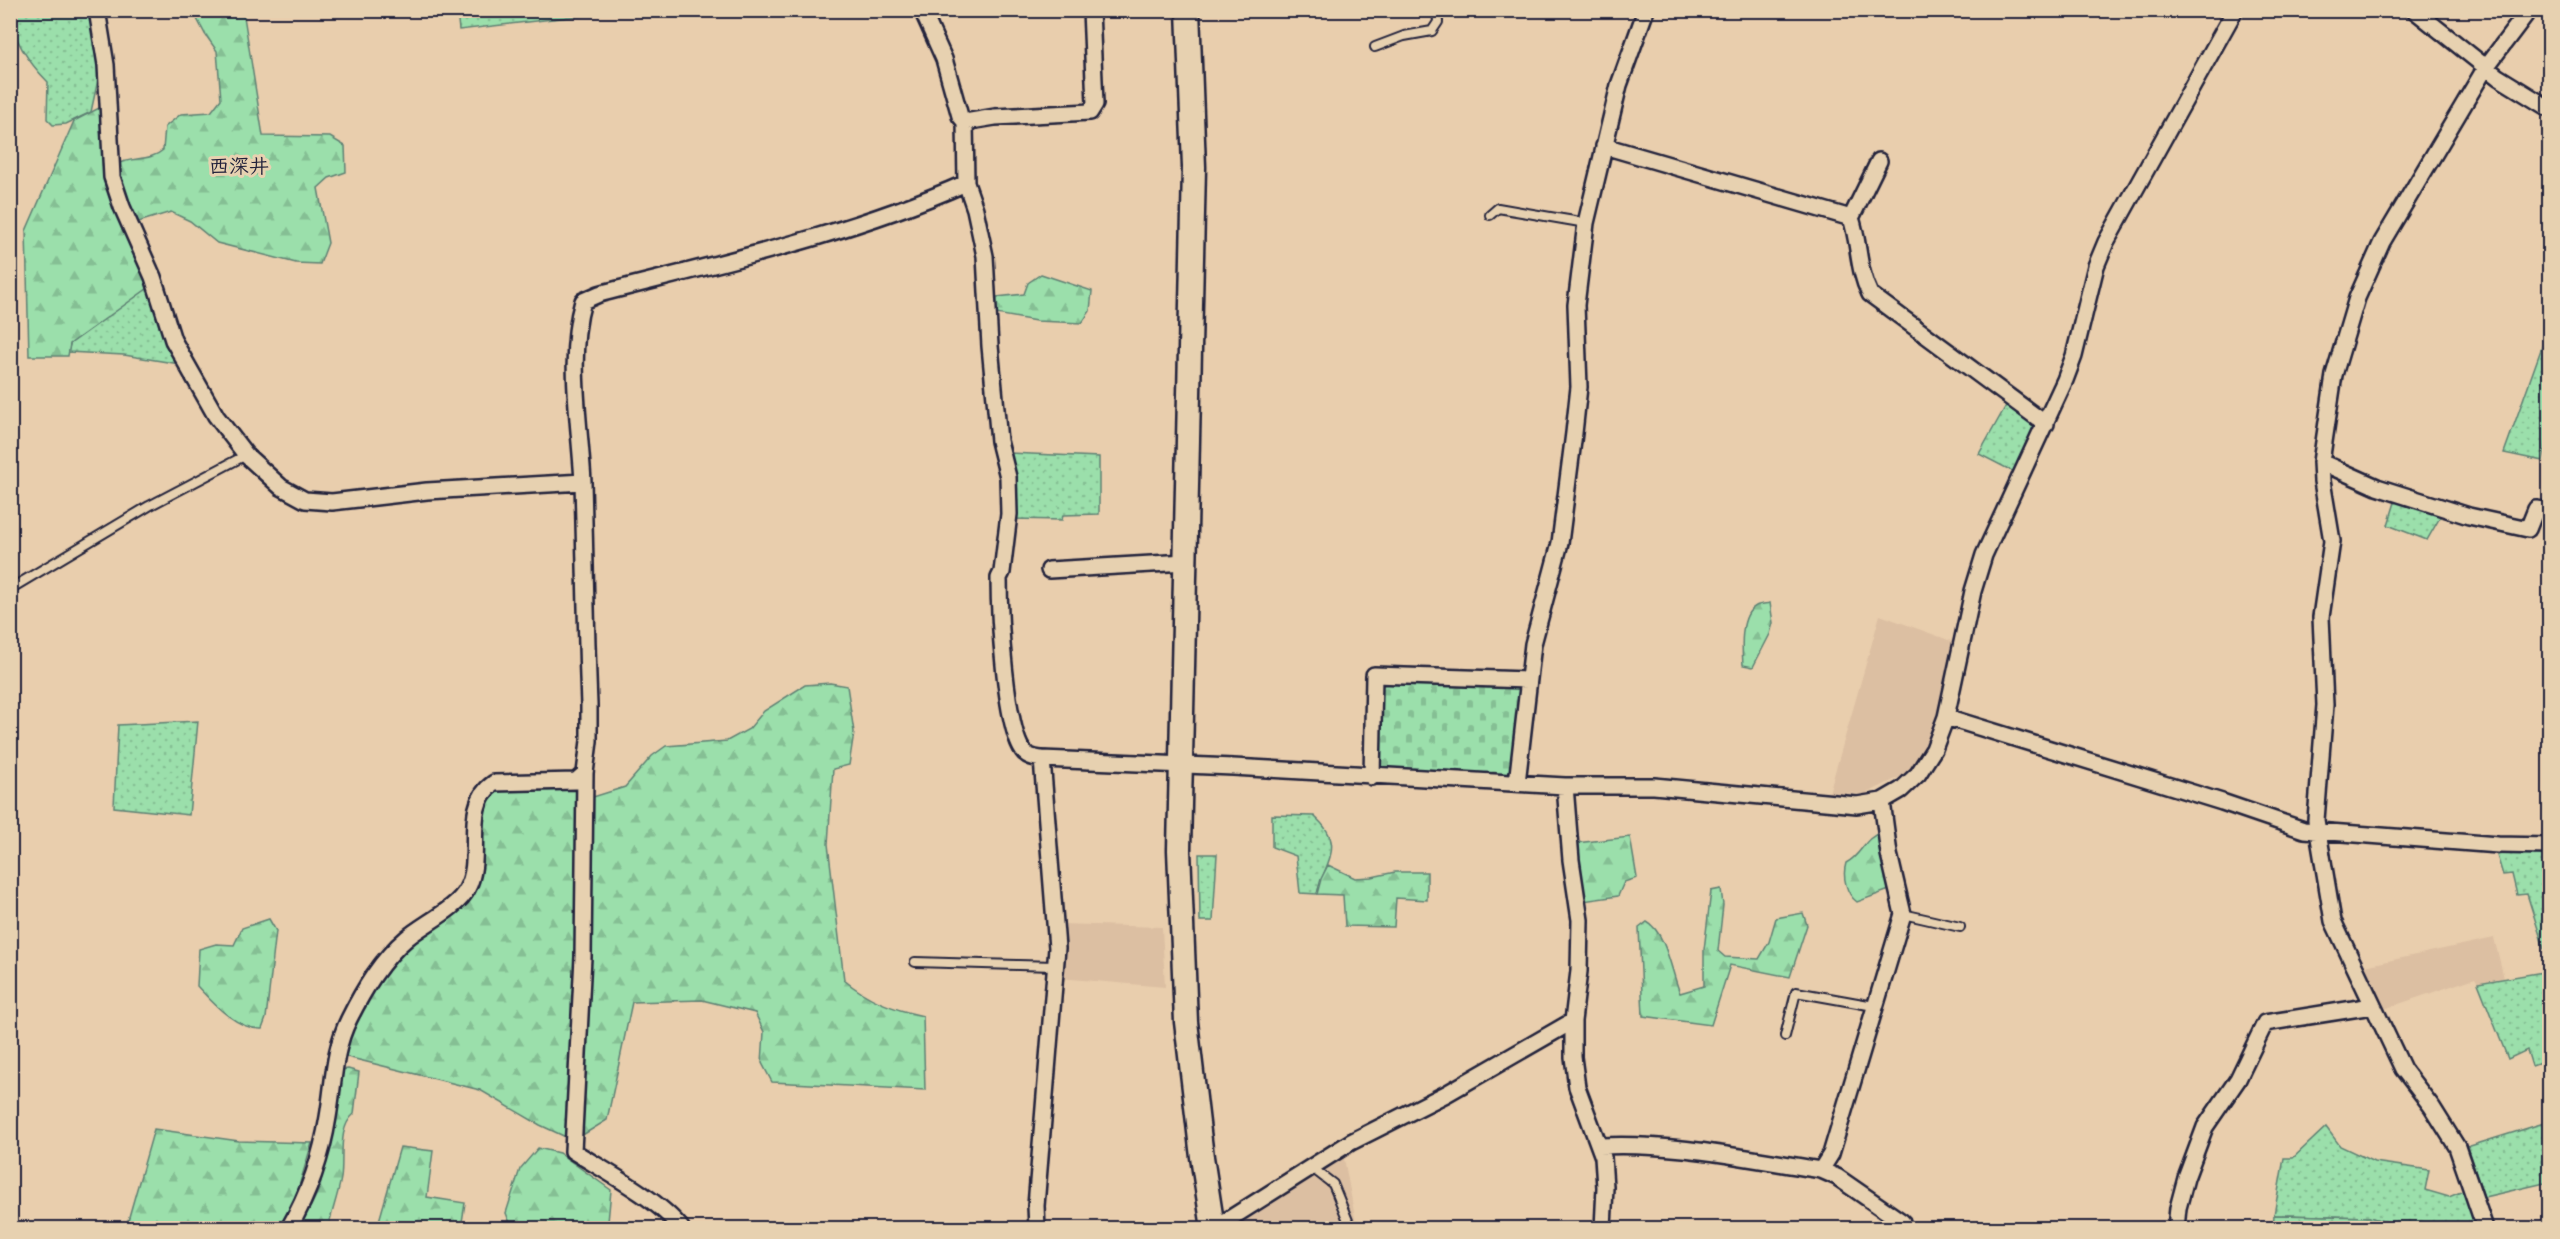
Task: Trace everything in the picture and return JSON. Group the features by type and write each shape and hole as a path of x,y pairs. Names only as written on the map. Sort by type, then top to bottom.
{"street":[{"path":"98,10 106,65 112,177 153,277 173,340 216,416 246,455 281,487 305,500 332,502 427,491 583,482"},
{"path":"922,10 944,59 960,116 965,122 966,183 975,209 985,256 990,346 999,441 1008,477 1009,514 1002,572 999,578 1004,667 1013,723 1021,748 1032,758 1565,786 1654,786 1857,806 1882,801 1901,790 1918,774 1934,749 1946,717 1973,591 1984,555 2046,424 2074,356 2096,266 2106,242 2235,10"},
{"path":"965,122 995,117 1090,112 1095,105 1091,10"},
{"path":"1188,10 1194,167 1180,861 1186,1022 1202,1157 1214,1228 1352,1142 1446,1094 1573,1021"},
{"path":"1517,783 1533,644 1560,543 1574,433 1579,387 1576,305 1586,223 1619,85 1646,10"},
{"path":"2414,10 2486,68 2550,109"},
{"path":"2486,1228 2457,1147 2433,1107 2403,1069 2333,921 2317,832 2325,705 2321,617 2332,541 2321,462 2334,375 2357,298 2382,242 2486,68 2529,10"},
{"path":"1604,146 1851,218"},
{"path":"1879,161 1851,218 1856,231 1860,268 1870,294 2046,424"},
{"path":"681,1228 675,1220 652,1203 573,1150 583,957 585,773 589,751 583,482 576,403 578,318 583,301 599,294 831,233 899,211 966,183"},
{"path":"2321,462 2377,487 2469,516 2528,529 2536,509 2550,511"},
{"path":"1049,570 1186,562"},
{"path":"1372,777 1374,675 1528,680"},
{"path":"1946,717 2317,832 2498,845 2550,846"},
{"path":"1037,1228 1036,1206 1057,948 1042,759"},
{"path":"289,1228 304,1202 324,1138 332,1074 347,1022 371,978 388,956 407,938 467,891 475,861 478,799 484,790 494,783 576,781 585,773"},
{"path":"1565,786 1571,860 1580,920 1579,970 1573,1021 1573,1058 1577,1087 1603,1157 1605,1187 1603,1228"},
{"path":"1821,1170 1831,1154 1903,914 1889,854 1882,801"},
{"path":"2176,1228 2178,1208 2186,1178 2205,1127 2238,1079 2265,1023 2372,1006"},
{"path":"1599,1146 1624,1145 1681,1149 1821,1170 1837,1177 1902,1222"}],"lane":[{"path":"1375,46 1404,36 1432,31 1438,22 1437,10"},
{"path":"1490,215 1498,208 1586,223"},
{"path":"10,590 149,506 246,455"},
{"path":"1903,914 1960,927"},
{"path":"915,962 1055,966"},
{"path":"1785,1036 1796,992 1874,1006"},
{"path":"1311,1167 1333,1184 1351,1228"}],"shaded area":[{"path":"1880,615 1954,642 1938,720 1912,771 1865,794 1829,793"},
{"path":"1060,924 1162,927 1165,987 1059,978"},
{"path":"2494,938 2504,978 2478,983 2475,978 2384,1009 2365,966"},
{"path":"1343,1153 1357,1228 1236,1228 1235,1223"}],"green space":[{"path":"243,10 263,136 330,137 345,146 346,172 329,178 318,188 328,243 320,264 296,263 217,243 190,221 171,212 135,223 115,165 158,154 163,150 165,127 181,114 211,112 221,99 217,51 193,11"},
{"path":"457,10 622,11 459,30"},
{"path":"10,11 90,11 100,70 91,112 66,124 53,125 47,119 48,82 34,67 17,40"},
{"path":"103,106 104,158 151,286 70,344 68,356 29,356 26,231 74,121"},
{"path":"1041,274 1092,291 1090,311 1082,323 1036,321 996,314 997,297 1024,294 1028,283"},
{"path":"151,286 180,364 124,355 68,352 70,344 89,328"},
{"path":"2549,327 2549,417 2543,461 2504,453"},
{"path":"2008,402 2030,417 2035,427 2014,472 1979,454"},
{"path":"1009,453 1099,457 1099,514 1063,515 1062,520 1013,519"},
{"path":"2396,499 2443,512 2427,540 2388,525"},
{"path":"1770,603 1773,623 1770,634 1753,667 1743,665 1743,633 1747,617 1756,606"},
{"path":"1383,679 1522,685 1513,772 1510,776 1377,769 1379,683"},
{"path":"830,683 847,686 854,732 849,765 833,769 828,844 844,980 881,1003 923,1016 925,1090 772,1082 762,1063 764,1032 755,1013 702,1000 632,1002 607,1120 581,1136 588,1002 593,797 625,787 652,756 666,746 727,741 749,729 764,711 805,685"},
{"path":"198,721 189,815 114,807 118,725"},
{"path":"575,787 580,789 576,981 568,1138 540,1125 480,1090 347,1057 344,1053 352,1028 361,1006 373,987 400,954 457,910 482,809 492,790"},
{"path":"1272,815 1314,816 1330,836 1331,854 1317,894 1300,893 1296,856 1272,847"},
{"path":"1882,832 1892,889 1857,902 1853,899 1846,884 1844,873 1846,863 1871,838"},
{"path":"1630,837 1637,878 1624,882 1618,896 1583,901 1576,843"},
{"path":"2495,849 2549,849 2549,964 2527,894 2517,895 2512,874 2503,875"},
{"path":"1199,854 1217,854 1213,921 1200,921"},
{"path":"1328,865 1355,878 1395,872 1427,872 1427,900 1396,898 1394,927 1345,926 1343,895 1317,894"},
{"path":"1721,889 1723,905 1718,951 1725,957 1759,959 1769,942 1776,918 1803,913 1807,925 1790,977 1730,965 1711,1025 1643,1016 1639,928 1647,922 1654,927 1668,954 1680,993 1704,986 1704,950 1711,891"},
{"path":"269,919 276,931 266,1018 262,1029 235,1021 197,986 199,949 216,944 234,945 242,928"},
{"path":"2549,971 2549,1060 2532,1066 2527,1050 2508,1059 2478,983"},
{"path":"348,1069 359,1072 354,1114 345,1127 343,1135 341,1178 328,1228 296,1228 311,1206 320,1187 340,1070"},
{"path":"2544,1123 2549,1140 2549,1182 2484,1197 2467,1147"},
{"path":"2326,1127 2340,1146 2374,1162 2429,1170 2425,1190 2449,1197 2463,1191 2476,1228 2406,1228 2369,1217 2274,1215 2284,1158 2293,1158"},
{"path":"154,1129 239,1141 312,1143 291,1213 282,1228 153,1228 127,1224"},
{"path":"400,1147 433,1151 427,1197 465,1203 461,1228 377,1228"},
{"path":"538,1148 559,1153 611,1190 608,1222 604,1228 512,1228 506,1213 520,1169"},
{"path":"2274,1215 2369,1217 2406,1228 2273,1228"}],"district":[{"name":"西深井","path":"239,166"}]}
